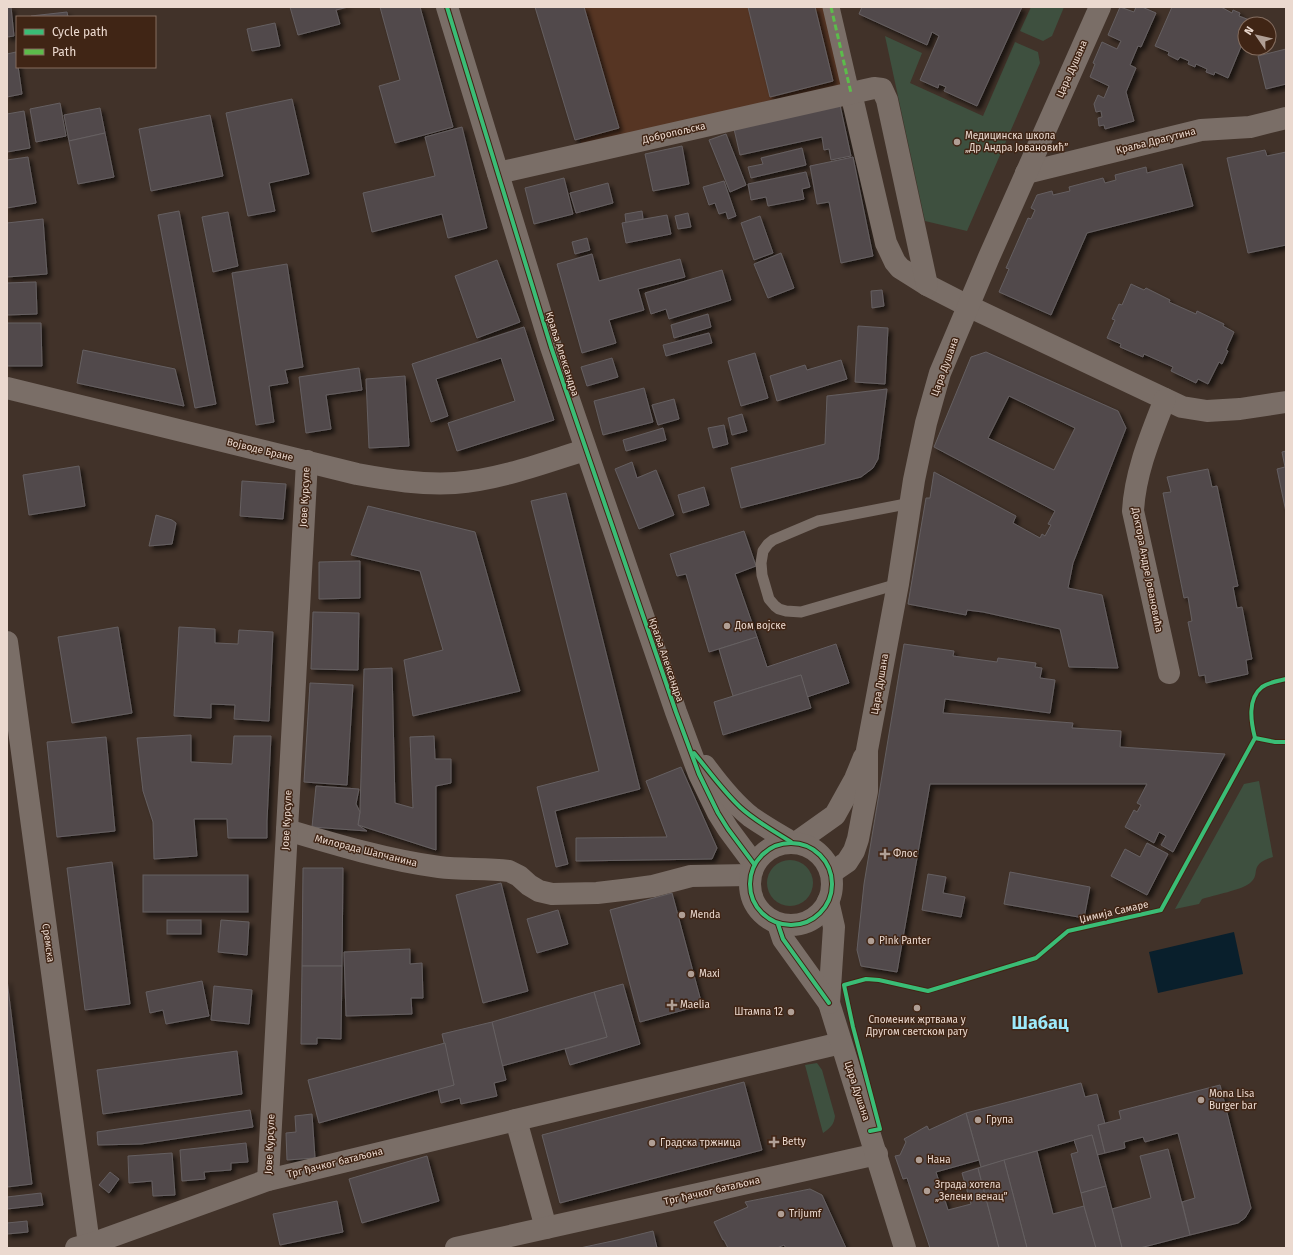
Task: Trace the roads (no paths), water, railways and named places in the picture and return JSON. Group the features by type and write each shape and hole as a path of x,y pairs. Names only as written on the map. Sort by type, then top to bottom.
{"street":[{"name":"Краља Александра","path":"447,7 551,347 585,450 676,712 699,774 718,813 752,870"},
{"path":"831,7 886,243 895,262 900,268 927,285 968,306 1182,407 1207,411 1240,409 1286,402"},
{"name":"Цара Душана","path":"831,873 847,862 854,852 858,839 867,791 867,750 898,584 914,480 926,423 940,373 1026,172 1100,7"},
{"name":"Добропољска","path":"498,173 851,93 874,88 882,89 886,94 927,285"},
{"name":"Краља Драгутина","path":"1026,172 1201,130 1250,127 1286,118"},
{"name":"Војводе Бране","path":"7,388 358,474 405,482 455,483 504,474 585,450"},
{"name":"Доктора Андре Јовановића","path":"1165,399 1139,473 1133,511 1169,673"},
{"name":"Јове Курсуле","path":"268,1180 307,461"},
{"name":"Сремска","path":"7,642 11,704 87,1246"},
{"name":"Краља Александра","path":"689,747 728,796 741,808 754,818 794,842"},
{"name":"Цара Душана","path":"794,842 835,814 855,779 867,750"},
{"name":"Милорада Шапчанина","path":"287,830 353,849 416,863 441,867 509,871 519,876 539,891 552,894 597,893 632,889 653,886 692,876 752,870"},
{"path":"794,842 808,846 819,853 826,862 831,873 832,887 828,901 822,911 813,919 802,924 790,926 778,924 765,917 756,906 750,893 752,870 757,858 767,850 779,844 794,842"},
{"name":"Цара Душана","path":"828,901 834,927 829,1003"},
{"name":"Цара Душана","path":"778,924 783,939 829,1003 905,1248"},
{"name":"Трг ђачког батаљона","path":"87,1246 268,1180 841,1043"},
{"path":"516,1120 546,1228"},
{"name":"Трг ђачког батаљона","path":"456,1248 496,1244 546,1228 877,1154"}],"lane":[{"path":"898,584 801,612 786,611 775,606 769,599 762,576 761,556 765,548 773,540 818,521 911,503"}],"water":[{"path":"1234,932 1243,974 1158,993 1149,952"}],"place":[{"name":"Медицинска школа „Др Андра Јовановић”","path":"957,142"},
{"name":"Дом војске","path":"727,626"},
{"name":"Флос","path":"885,854"},
{"name":"Menda","path":"682,915"},
{"name":"Pink Panter","path":"871,941"},
{"name":"Maxi","path":"691,974"},
{"name":"Maelia","path":"672,1005"},
{"name":"Споменик жртвама у Другом светском рату","path":"917,1008"},
{"name":"Штампа 12","path":"791,1012"},
{"name":"Mona Lisa Burger bar","path":"1201,1100"},
{"name":"Група","path":"978,1120"},
{"name":"Betty","path":"774,1142"},
{"name":"Градска тржница","path":"652,1143"},
{"name":"Нана","path":"919,1160"},
{"name":"Зграда хотела „Зелени венац”","path":"927,1191"},
{"name":"Trijumf","path":"781,1214"}],"district":[{"name":"Шабац","path":"1040,1023"}]}
